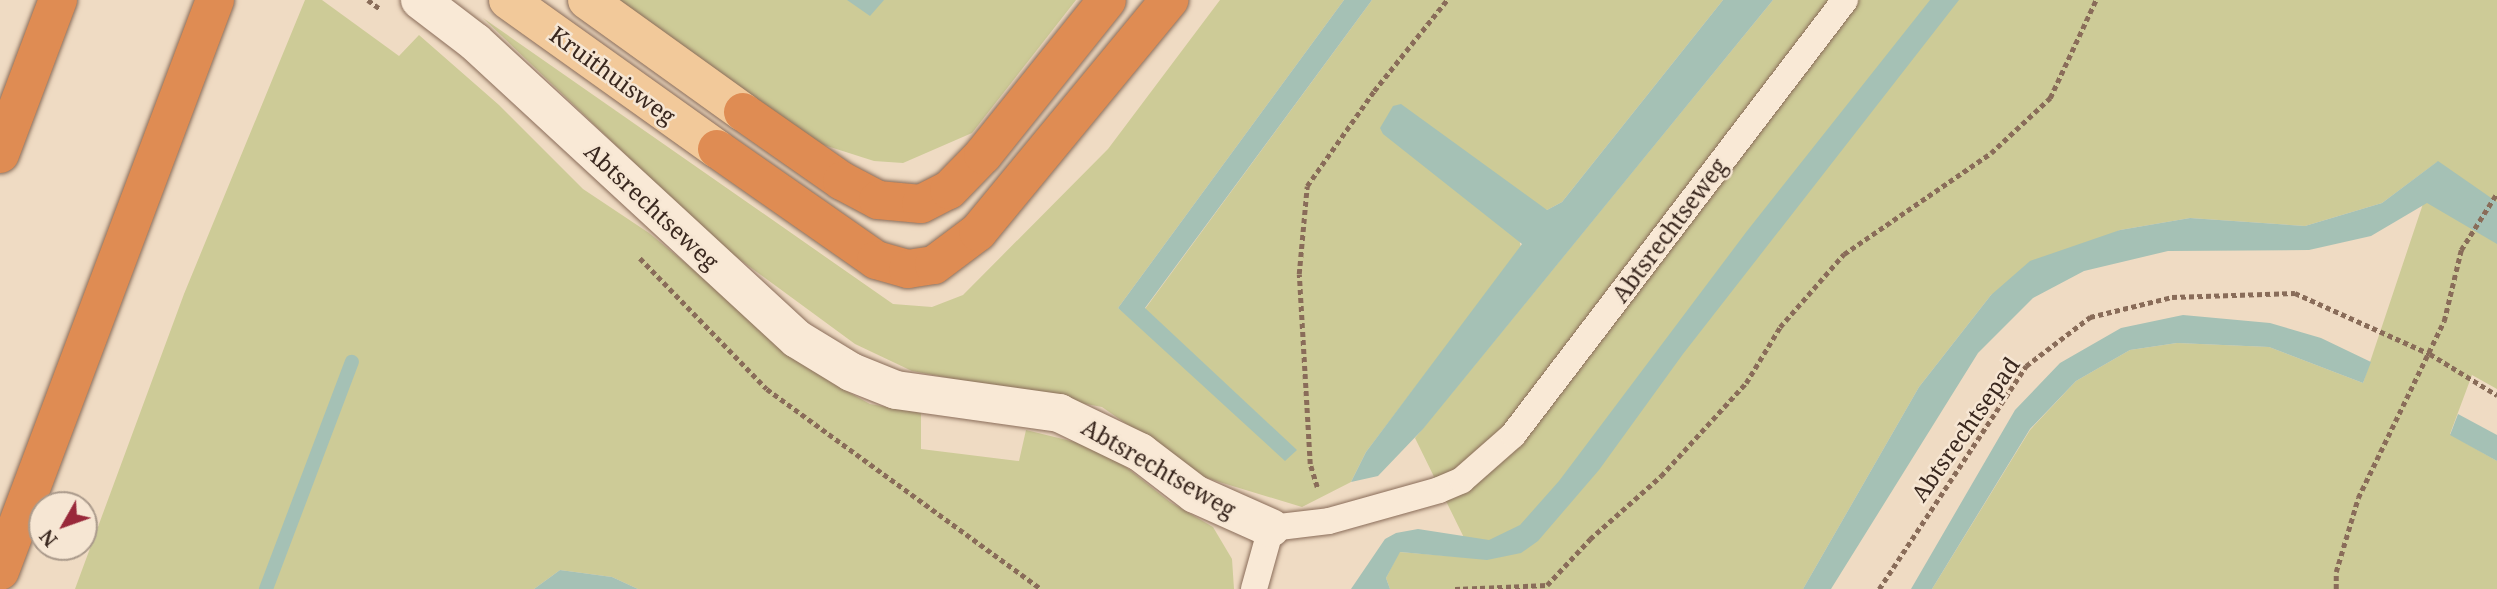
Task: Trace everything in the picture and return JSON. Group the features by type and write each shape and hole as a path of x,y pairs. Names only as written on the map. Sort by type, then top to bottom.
{"highway":[{"path":"0,154 58,0"},
{"path":"0,571 215,0"},
{"path":"743,111 842,181 878,200 921,204 949,190 983,155 1107,0"},
{"path":"717,149 876,260 908,270 934,265 978,232 1168,0"}],"main road":[{"name":"Kruithuisweg","path":"508,0 717,149"},
{"name":"Kruithuisweg","path":"587,0 743,111"}],"street":[{"name":"Abtsrechtseweg","path":"420,0 475,42 807,346 850,372 895,390 1059,413 1140,452 1195,494 1271,528"}],"lane":[{"name":"Abtsrechtseweg","path":"1271,528 1329,521 1462,480 1513,435 1845,0"},
{"path":"1254,589 1271,528"}],"path":[{"path":"1329,521 1310,464 1299,274 1307,186 1374,91 1447,0"},
{"path":"1455,589 1547,585 1590,539 1661,476 1746,383 1780,327 1844,254 1991,153 2050,98 2096,0"},
{"path":"2336,589 2336,572 2358,498 2444,321 2462,250 2497,192"},
{"name":"Abtsrechtsepad","path":"1880,589 2026,366 2090,317 2172,297 2295,293 2430,354 2497,395"}],"shaded area":[{"path":"305,0 322,0 399,56 419,35 499,105 583,189 649,233 832,383 870,404 921,413 921,449 1019,461 1026,430 1075,442 1116,459 1170,502 1213,527 1232,559 1234,589 638,589 612,577 560,570 534,589 75,589 85,561 98,561 98,527 184,294"},
{"path":"615,0 1076,0 972,133 903,163 874,161 805,139"},
{"path":"847,0 884,0 870,16"},
{"path":"1220,0 1344,0 1118,308 1296,450 1145,309 1372,0 1723,0 1562,202 1547,210 1539,208 1519,238 1521,248 1366,452 1351,482 1302,507 1203,477 1102,407 912,371 855,344 720,245 483,18 893,304 932,307 963,295 1108,149"},
{"path":"1344,0 1372,0 1145,308 1297,450 1285,461 1118,308"},
{"path":"1723,0 1773,0 1423,429 1378,476 1351,482 1366,452 1522,244 1383,134 1380,128 1393,106 1401,104 1547,210 1562,202"},
{"path":"1773,0 2497,0 2497,389 2472,375 2450,434 2497,461 2497,589 1932,589 2030,430 2076,381 2130,350 2177,343 2269,347 2363,383 2437,162 2382,203 2305,226 2190,218 2120,230 1991,295 1919,387 1803,589 1390,589 1386,578 1399,552 1474,558 1415,438"},
{"path":"1930,0 1959,0 1683,354 1599,470 1538,541 1521,553 1487,560 1400,552 1386,578 1390,589 1351,589 1385,539 1396,533 1418,529 1489,540 1520,525 1559,481 1747,231"},
{"path":"2438,161 2497,202 2497,244 2427,203 2371,236 2309,250 2168,251 2084,271 2033,298 1978,353 1831,589 1803,589 1919,387 1991,295 2030,261 2120,230 2190,218 2305,226 2382,203"},
{"path":"2183,315 2270,323 2321,338 2371,362 2363,383 2269,347 2177,343 2130,350 2076,381 2030,429 1932,589 1911,589 2015,410 2060,363 2121,328"},
{"path":"2458,414 2497,435 2497,461 2450,435"},
{"path":"560,570 612,577 638,589 534,589"}],"waterway":[{"path":"266,589 352,362"}]}
